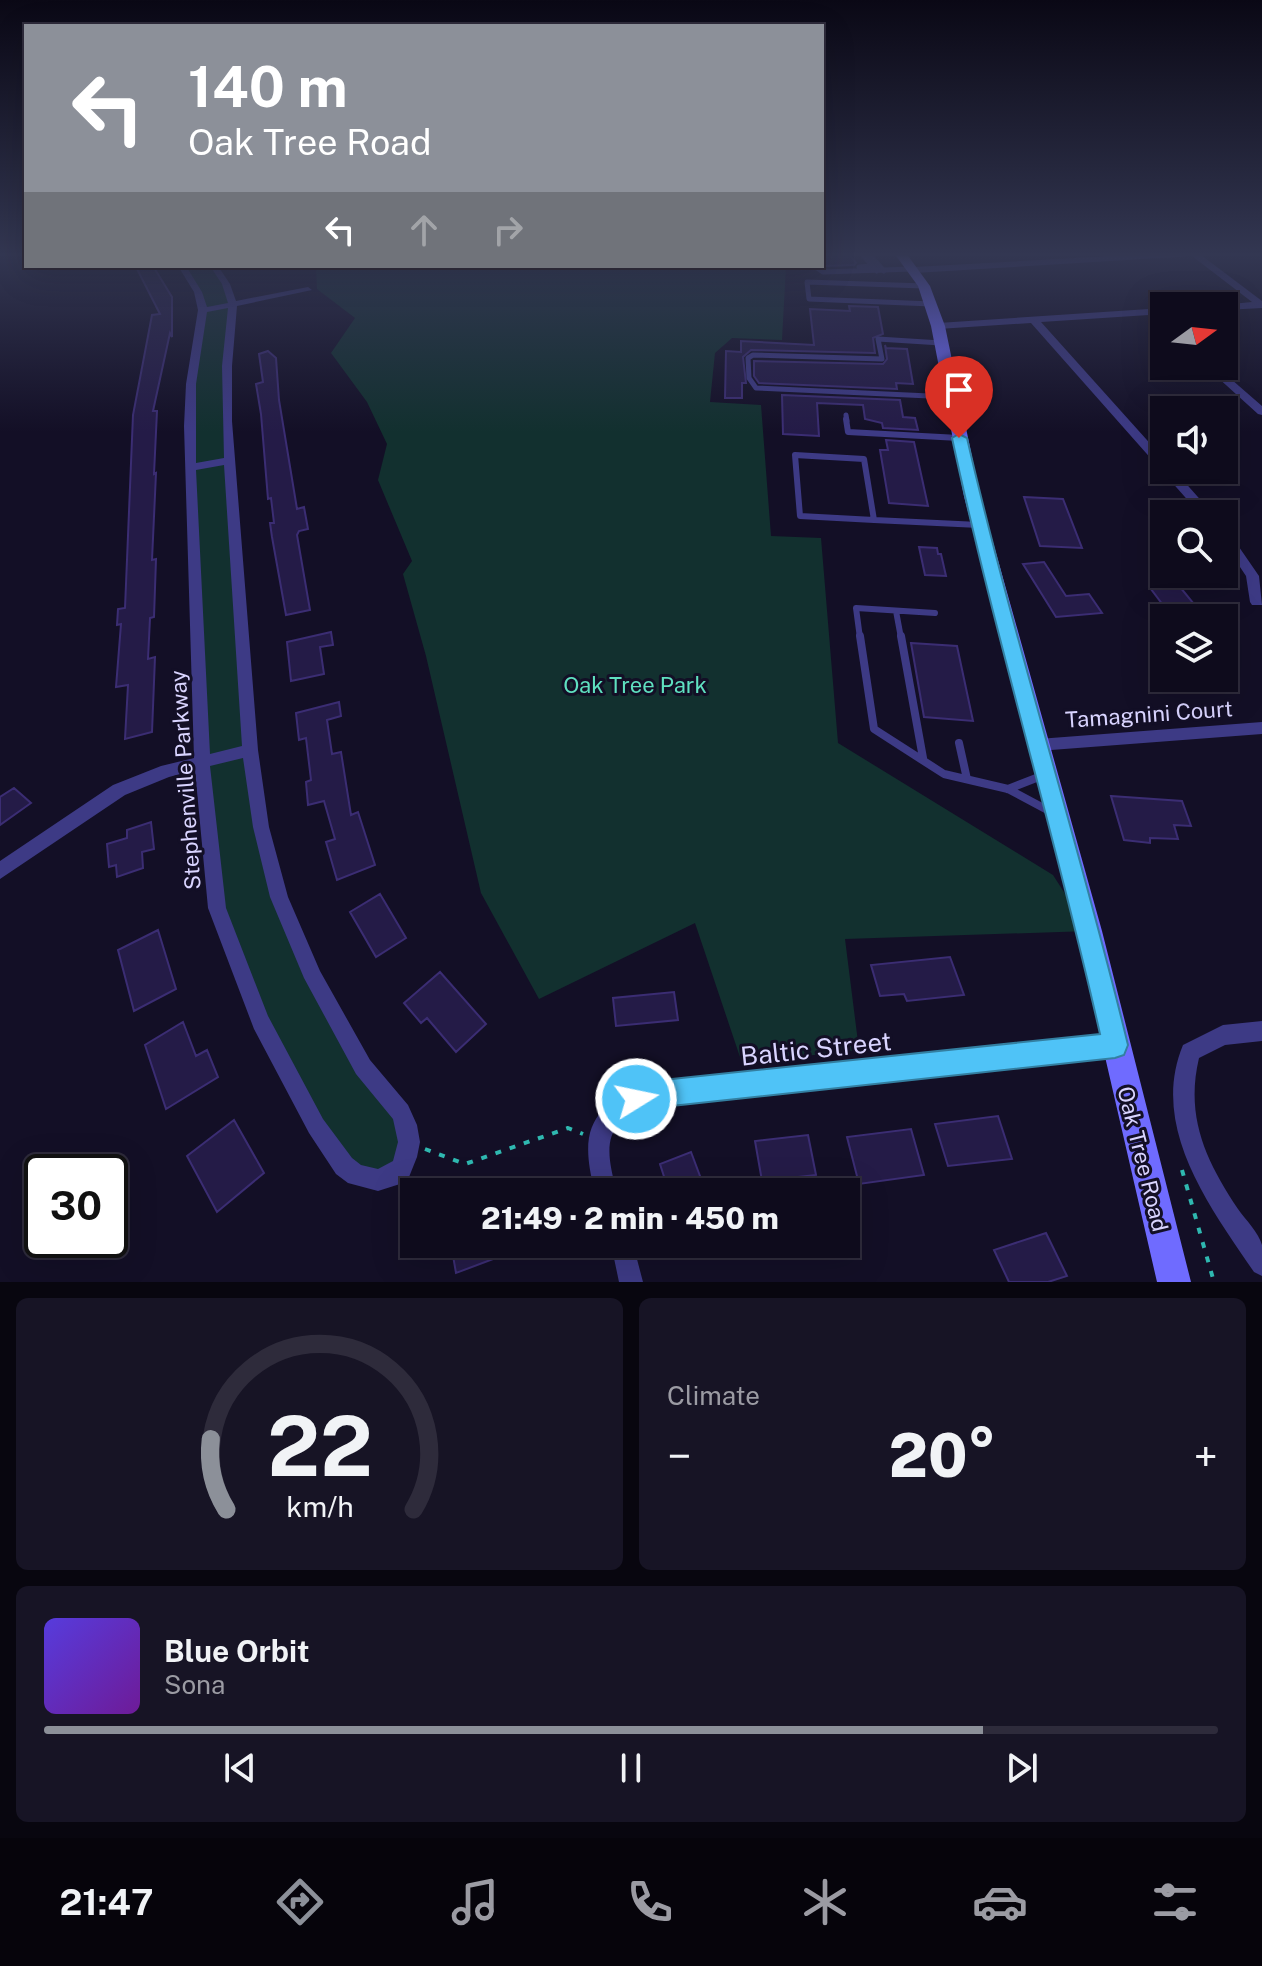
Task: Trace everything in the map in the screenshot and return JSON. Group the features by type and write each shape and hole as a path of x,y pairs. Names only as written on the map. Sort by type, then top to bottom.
{"main road":[{"name":"Oak Tree Road","path":"934,313 979,525 1057,814 1174,1282"}],"street":[{"name":"Stephenville Parkway","path":"203,313 191,384 191,467 202,762 217,908 261,1022 316,1126 344,1166 366,1179 392,1176 401,1169 409,1142"},
{"path":"232,313 225,390 250,750 261,827 279,897 313,978 363,1067 401,1112 409,1142"},
{"path":"938,326 1137,313"},
{"path":"1034,320 1150,450"},
{"path":"1226,380 1262,412"},
{"path":"191,467 229,461"},
{"path":"1180,484 1195,500"},
{"path":"1238,555 1252,576 1257,602"},
{"name":"Tamagnini Court","path":"1038,745 1262,728"},
{"path":"0,871 135,782 250,750"},
{"path":"1262,1031 1223,1035 1190,1052 1181,1083 1185,1119 1197,1161 1262,1264"},
{"name":"Baltic Street","path":"603,1178 597,1155 601,1127 610,1115 636,1099 653,1094 1115,1045"},
{"path":"625,1258 631,1282"}],"lane":[{"path":"941,343 878,339 882,359 753,355 748,358 749,378 756,388 951,397"},
{"path":"846,415 848,432 959,438"},
{"path":"874,520 864,459 795,455 800,516 874,520 979,525"},
{"path":"935,613 856,608 874,729 944,774 1008,789 1039,808 1057,814"},
{"path":"896,611 923,759"},
{"path":"959,743 967,779"},
{"path":"1008,789 1046,774"}],"path":[{"path":"409,1142 465,1164 568,1128"},
{"path":"1181,1166 1214,1282"}],"green space":[{"path":"203,313 230,313 227,366 261,827 313,978 401,1112 406,1157 366,1179 316,1126 217,908 189,426"},
{"name":"Oak Tree Park","path":"348,313 783,313 782,340 732,338 715,353 710,402 761,405 771,536 821,538 838,743 1053,875 1089,931 845,939 859,1050 742,1063 695,923 539,999 481,893 426,656 403,574 412,561 378,480 387,444 367,402 331,353 355,318"}],"building":[{"path":"172,313 172,337 170,333 153,411 157,411 152,560 156,559 154,617 150,618 148,659 155,657 152,732 125,739 128,685 116,687 121,624 117,625 118,609 125,608 133,415 152,315"},
{"path":"810,313 879,313 883,334 873,338 875,353 751,350 743,357 746,383 742,383 742,398 725,398 726,351 741,352 741,341 814,345"},
{"path":"885,345 886,348 907,349 913,384 896,383 897,389 759,383 754,376 754,361 883,364 887,359"},
{"path":"268,351 276,358 279,400 297,509 304,507 308,529 299,531 297,535 310,610 286,615 270,523 274,523 271,498 268,499 256,384 263,382 259,354"},
{"path":"782,395 900,400 903,417 915,418 918,430 883,428 882,423 865,419 863,405 817,403 819,436 783,434"},
{"path":"886,440 914,442 928,506 889,503 880,450 888,450"},
{"path":"1024,497 1063,499 1082,548 1040,546"},
{"path":"919,547 937,548 946,576 925,575"},
{"path":"1044,562 1066,596 1089,594 1102,613 1056,617 1023,564"},
{"path":"1181,588 1194,604 1162,604 1151,589"},
{"path":"331,632 333,645 320,647 324,674 291,681 287,642"},
{"path":"911,643 957,646 973,721 924,717"},
{"path":"339,702 341,716 327,720 332,754 341,752 351,815 358,812 375,865 337,880 326,842 335,839 324,801 308,805 306,782 311,780 306,738 299,740 296,713"},
{"path":"14,788 31,803 0,825 0,797"},
{"path":"1111,796 1182,801 1191,826 1174,825 1178,839 1150,838 1150,843 1124,840"},
{"path":"151,822 154,849 142,852 143,868 117,877 116,865 109,867 107,844 127,838 127,830"},
{"path":"380,894 406,938 376,957 350,912"},
{"path":"158,930 176,989 134,1011 118,950"},
{"path":"950,957 964,995 907,1001 904,994 880,996 871,965"},
{"path":"440,972 486,1024 456,1052 427,1018 421,1023 404,1003"},
{"path":"674,992 678,1020 616,1026 613,998"},
{"path":"183,1022 196,1056 207,1050 218,1077 166,1109 145,1045"},
{"path":"998,1116 1012,1159 948,1166 935,1124"},
{"path":"234,1120 264,1173 217,1212 187,1156"},
{"path":"911,1129 924,1175 860,1184 847,1137"},
{"path":"808,1135 816,1175 761,1178 755,1141"},
{"path":"691,1152 701,1178 664,1178 660,1164"},
{"path":"1046,1233 1067,1276 1048,1282 1009,1282 994,1250"},
{"path":"453,1258 496,1258 456,1273"}],"route":[{"path":"636,1099 653,1094 1115,1045 1089,931 979,525 959,438"}]}
